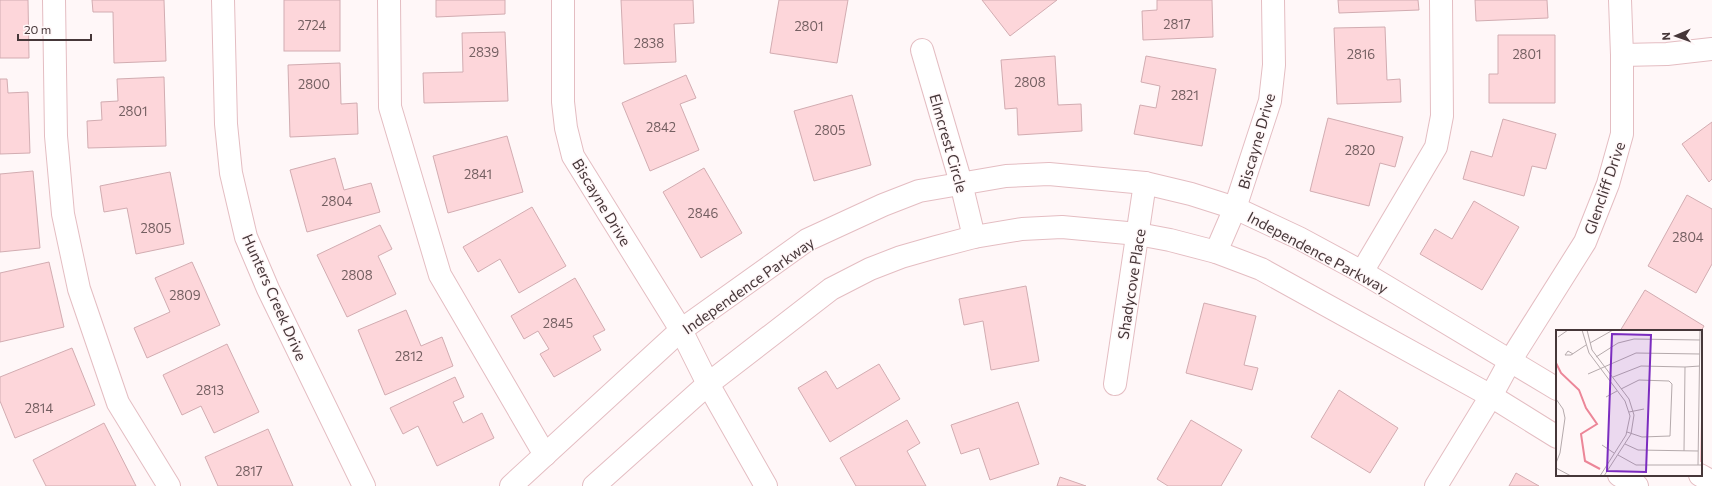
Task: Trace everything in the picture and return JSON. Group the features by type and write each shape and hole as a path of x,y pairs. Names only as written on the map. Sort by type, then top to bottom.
{"main road":[{"path":"54,0 56,136 63,214 80,288 118,403 169,486"},
{"name":"Hunters Creek Drive","path":"223,0 226,124 231,173 246,236 268,289 364,486"},
{"path":"389,0 390,107 440,275 545,455"},
{"name":"Biscayne Drive","path":"563,0 564,102 566,128 573,156 682,330 708,384 766,486"},
{"name":"Biscayne Drive","path":"1216,252 1235,208 1270,101 1274,65 1273,0"},
{"path":"1362,272 1436,147 1442,116 1441,0"},
{"name":"Glencliff Drive","path":"1436,486 1491,396 1510,361 1585,242 1608,184 1622,134 1620,0"},
{"path":"1622,55 1666,54 1712,49"},
{"name":"Elmcrest Circle","path":"922,50 961,183 974,237"},
{"name":"Independence Parkway","path":"511,486 682,330 807,240 883,205 919,191 1006,176 1049,174 1145,183 1191,194 1235,208 1299,238 1362,272 1556,387"},
{"name":"Shadycove Place","path":"1115,384 1145,183"},
{"path":"594,486 708,384 831,289 870,269 901,258 974,237 1022,229 1062,227 1094,228 1138,234 1170,240 1216,252 1261,269 1491,396 1556,436"},
{"path":"1621,476 1637,486"},
{"path":"1702,476 1712,482"}],"building":[{"path":"0,0 28,0 29,58 0,58"},
{"path":"92,0 164,0 166,61 114,63 113,12 93,12"},
{"path":"284,0 340,0 340,51 284,51"},
{"path":"436,0 505,0 505,14 436,17"},
{"path":"621,0 693,0 694,23 674,24 676,62 624,64"},
{"path":"779,0 848,0 837,63 770,53"},
{"path":"982,0 1057,0 1010,36"},
{"path":"1157,0 1212,0 1213,37 1143,40 1142,11 1157,10"},
{"path":"1338,0 1418,0 1419,10 1339,13"},
{"path":"1475,0 1547,0 1548,18 1476,21"},
{"path":"1385,27 1387,80 1400,79 1401,102 1337,104 1334,28"},
{"path":"505,32 508,101 424,103 423,73 463,72 462,33"},
{"path":"1498,35 1555,35 1555,103 1489,103 1489,74 1498,74"},
{"path":"1055,56 1058,105 1081,104 1082,131 1018,135 1017,108 1005,109 1001,60"},
{"path":"1146,56 1216,69 1202,146 1134,134 1140,105 1156,108 1160,86 1141,82"},
{"path":"340,63 341,104 357,103 358,134 290,137 288,65"},
{"path":"686,75 696,98 680,104 699,150 650,171 622,103"},
{"path":"164,77 166,146 88,148 87,121 102,120 101,102 118,101 117,79"},
{"path":"0,79 7,79 8,93 28,92 30,153 0,154"},
{"path":"852,95 871,165 814,181 794,111"},
{"path":"1328,118 1403,137 1395,167 1380,163 1369,206 1310,191"},
{"path":"1503,119 1556,134 1546,169 1532,166 1524,196 1463,179 1471,151 1492,157"},
{"path":"1712,122 1712,179 1709,182 1682,144"},
{"path":"507,136 523,192 448,213 433,156"},
{"path":"335,158 344,190 371,183 380,212 307,232 290,170"},
{"path":"704,168 742,233 701,258 663,192"},
{"path":"33,171 40,248 0,252 0,174"},
{"path":"170,172 184,244 136,254 127,208 104,212 100,186"},
{"path":"1687,195 1712,209 1712,264 1696,293 1648,266"},
{"path":"1474,201 1519,227 1482,290 1420,254 1435,229 1452,239"},
{"path":"532,207 566,266 519,293 500,259 478,272 463,247"},
{"path":"380,225 392,249 378,256 396,294 347,317 317,255"},
{"path":"49,262 64,327 0,342 0,273"},
{"path":"192,262 220,325 147,358 134,328 170,312 155,278"},
{"path":"575,278 605,330 593,336 601,350 554,377 540,354 549,349 538,331 524,339 511,316"},
{"path":"1026,286 1039,361 991,370 983,321 964,325 959,299"},
{"path":"1645,290 1704,326 1702,330 1621,330"},
{"path":"1204,303 1256,316 1244,365 1258,368 1252,390 1186,373"},
{"path":"406,310 421,346 442,337 453,366 385,395 358,330"},
{"path":"227,344 259,412 214,433 201,406 182,415 163,375"},
{"path":"72,348 95,405 15,438 0,401 0,377"},
{"path":"879,364 900,399 830,442 798,388 826,371 837,389"},
{"path":"455,377 464,397 453,402 463,423 482,413 494,438 437,466 418,426 403,434 390,408"},
{"path":"1339,390 1398,428 1370,473 1311,437"},
{"path":"1018,402 1039,464 990,480 979,448 961,454 951,425"},
{"path":"907,420 920,443 907,451 926,486 856,486 840,458"},
{"path":"1191,420 1242,450 1221,486 1168,486 1157,479"},
{"path":"104,423 136,486 46,486 33,460"},
{"path":"268,429 293,486 218,486 205,457"},
{"path":"1516,473 1539,486 1509,486"},
{"path":"1060,477 1086,486 1057,486"}]}
